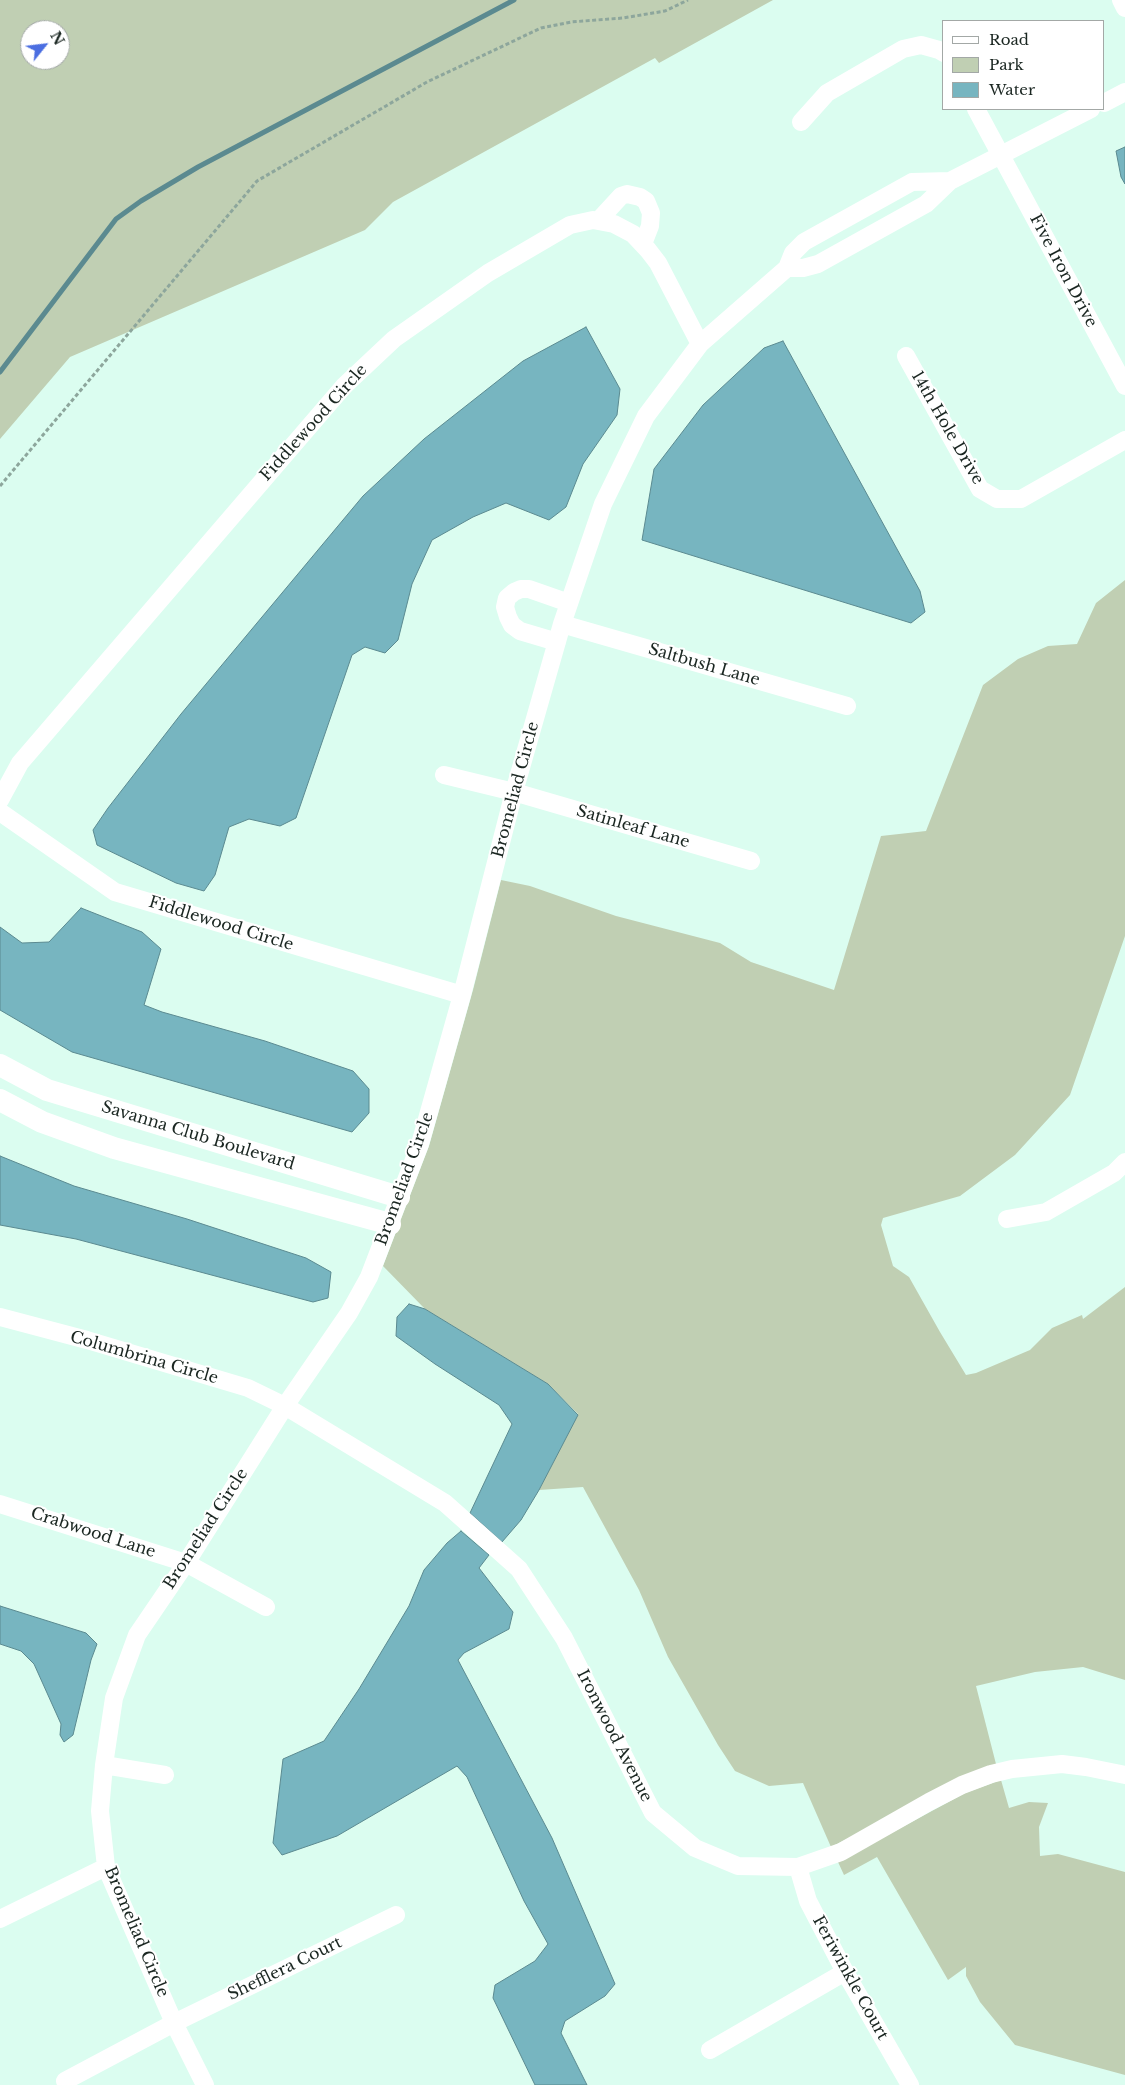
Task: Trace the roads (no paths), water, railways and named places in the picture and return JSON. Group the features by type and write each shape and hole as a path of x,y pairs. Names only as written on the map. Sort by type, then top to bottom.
{"street":[{"path":"1121,0 1125,8"},
{"path":"801,122 827,93 903,49 921,45 942,52"},
{"path":"1105,102 1125,92"},
{"name":"Five Iron Drive","path":"977,110 1125,386"},
{"name":"Bromeliad Circle","path":"787,268 803,268 818,264 926,204 950,181 1089,110"},
{"name":"Bromeliad Circle","path":"205,2085 174,2023 106,1866 100,1811 104,1765 114,1698 137,1635 186,1563 285,1406 349,1313 369,1277 420,1144 462,995 514,792 562,624 603,504 646,416 700,344 787,268 793,253 804,242 912,182 950,181"},
{"path":"598,221 620,196 627,194 640,197 646,201 651,213 650,226 644,244"},
{"name":"Fiddlewood Circle","path":"0,800 20,763 344,386 394,339 488,272 559,230 582,222 598,221 625,229 644,244 658,263 700,344"},
{"name":"14th Hole Drive","path":"906,356 980,489 997,499 1022,499 1125,440"},
{"path":"557,642 520,631 512,625 505,607 507,598 521,589 529,589 569,603"},
{"name":"Saltbush Lane","path":"562,624 847,706"},
{"name":"Satinleaf Lane","path":"444,775 514,792 751,861"},
{"name":"Fiddlewood Circle","path":"0,812 115,892 462,995"},
{"name":"Savanna Club Boulevard","path":"0,1065 47,1090 400,1197"},
{"name":"Savanna Club Boulevard","path":"0,1100 42,1122 114,1148 390,1224"},
{"path":"1008,1219 1046,1212 1114,1173 1125,1162"},
{"name":"Columbrina Circle","path":"0,1317 87,1340 248,1388 285,1406"},
{"name":"Ironwood Avenue","path":"285,1406 445,1503 519,1569 564,1638 653,1813 695,1848 738,1866 798,1867 841,1852 946,1793 991,1774 1012,1769 1062,1764 1086,1766 1125,1775"},
{"name":"Crabwood Lane","path":"0,1504 186,1563 266,1607"},
{"path":"104,1765 165,1775"},
{"path":"0,1919 106,1866"},
{"name":"Feriwinkle Court","path":"798,1867 808,1901 845,1972 910,2085"},
{"name":"Shefflera Court","path":"65,2081 174,2023 396,1916"},
{"path":"710,2050 845,1972"}],"water":[{"path":"1125,147 1125,184 1121,177 1116,151"},
{"path":"586,327 620,389 617,415 583,464 566,507 549,520 506,503 473,517 432,540 412,584 398,640 385,653 365,647 352,655 296,818 280,826 249,819 229,827 215,875 204,891 176,883 97,845 93,830 108,808 181,714 363,496 424,439 523,361"},
{"path":"783,341 920,591 925,612 911,623 642,540 654,469 703,405 764,348"},
{"path":"81,908 142,932 161,949 144,1005 162,1012 265,1041 353,1071 369,1089 369,1113 352,1132 72,1052 0,1010 0,927 22,943 49,942"},
{"path":"0,1156 74,1186 187,1219 306,1258 331,1272 328,1298 313,1302 76,1239 0,1225"},
{"path":"409,1304 425,1309 548,1384 578,1415 539,1490 521,1520 502,1542 470,1513 512,1424 499,1405 435,1364 396,1336 397,1317"},
{"path":"461,1531 489,1555 479,1568 513,1612 509,1629 464,1653 458,1660 552,1838 615,1984 605,1996 565,2021 561,2033 587,2085 535,2085 493,1998 495,1985 535,1961 548,1944 524,1901 467,1777 457,1766 337,1836 282,1855 273,1843 283,1759 324,1741 359,1689 409,1606 424,1570 447,1543"},
{"path":"0,1606 86,1633 97,1644 91,1660 73,1735 64,1742 60,1735 61,1724 34,1664 21,1651 0,1644"}],"waterway":[{"path":"0,372 116,219 141,201 198,167 514,0"}]}
